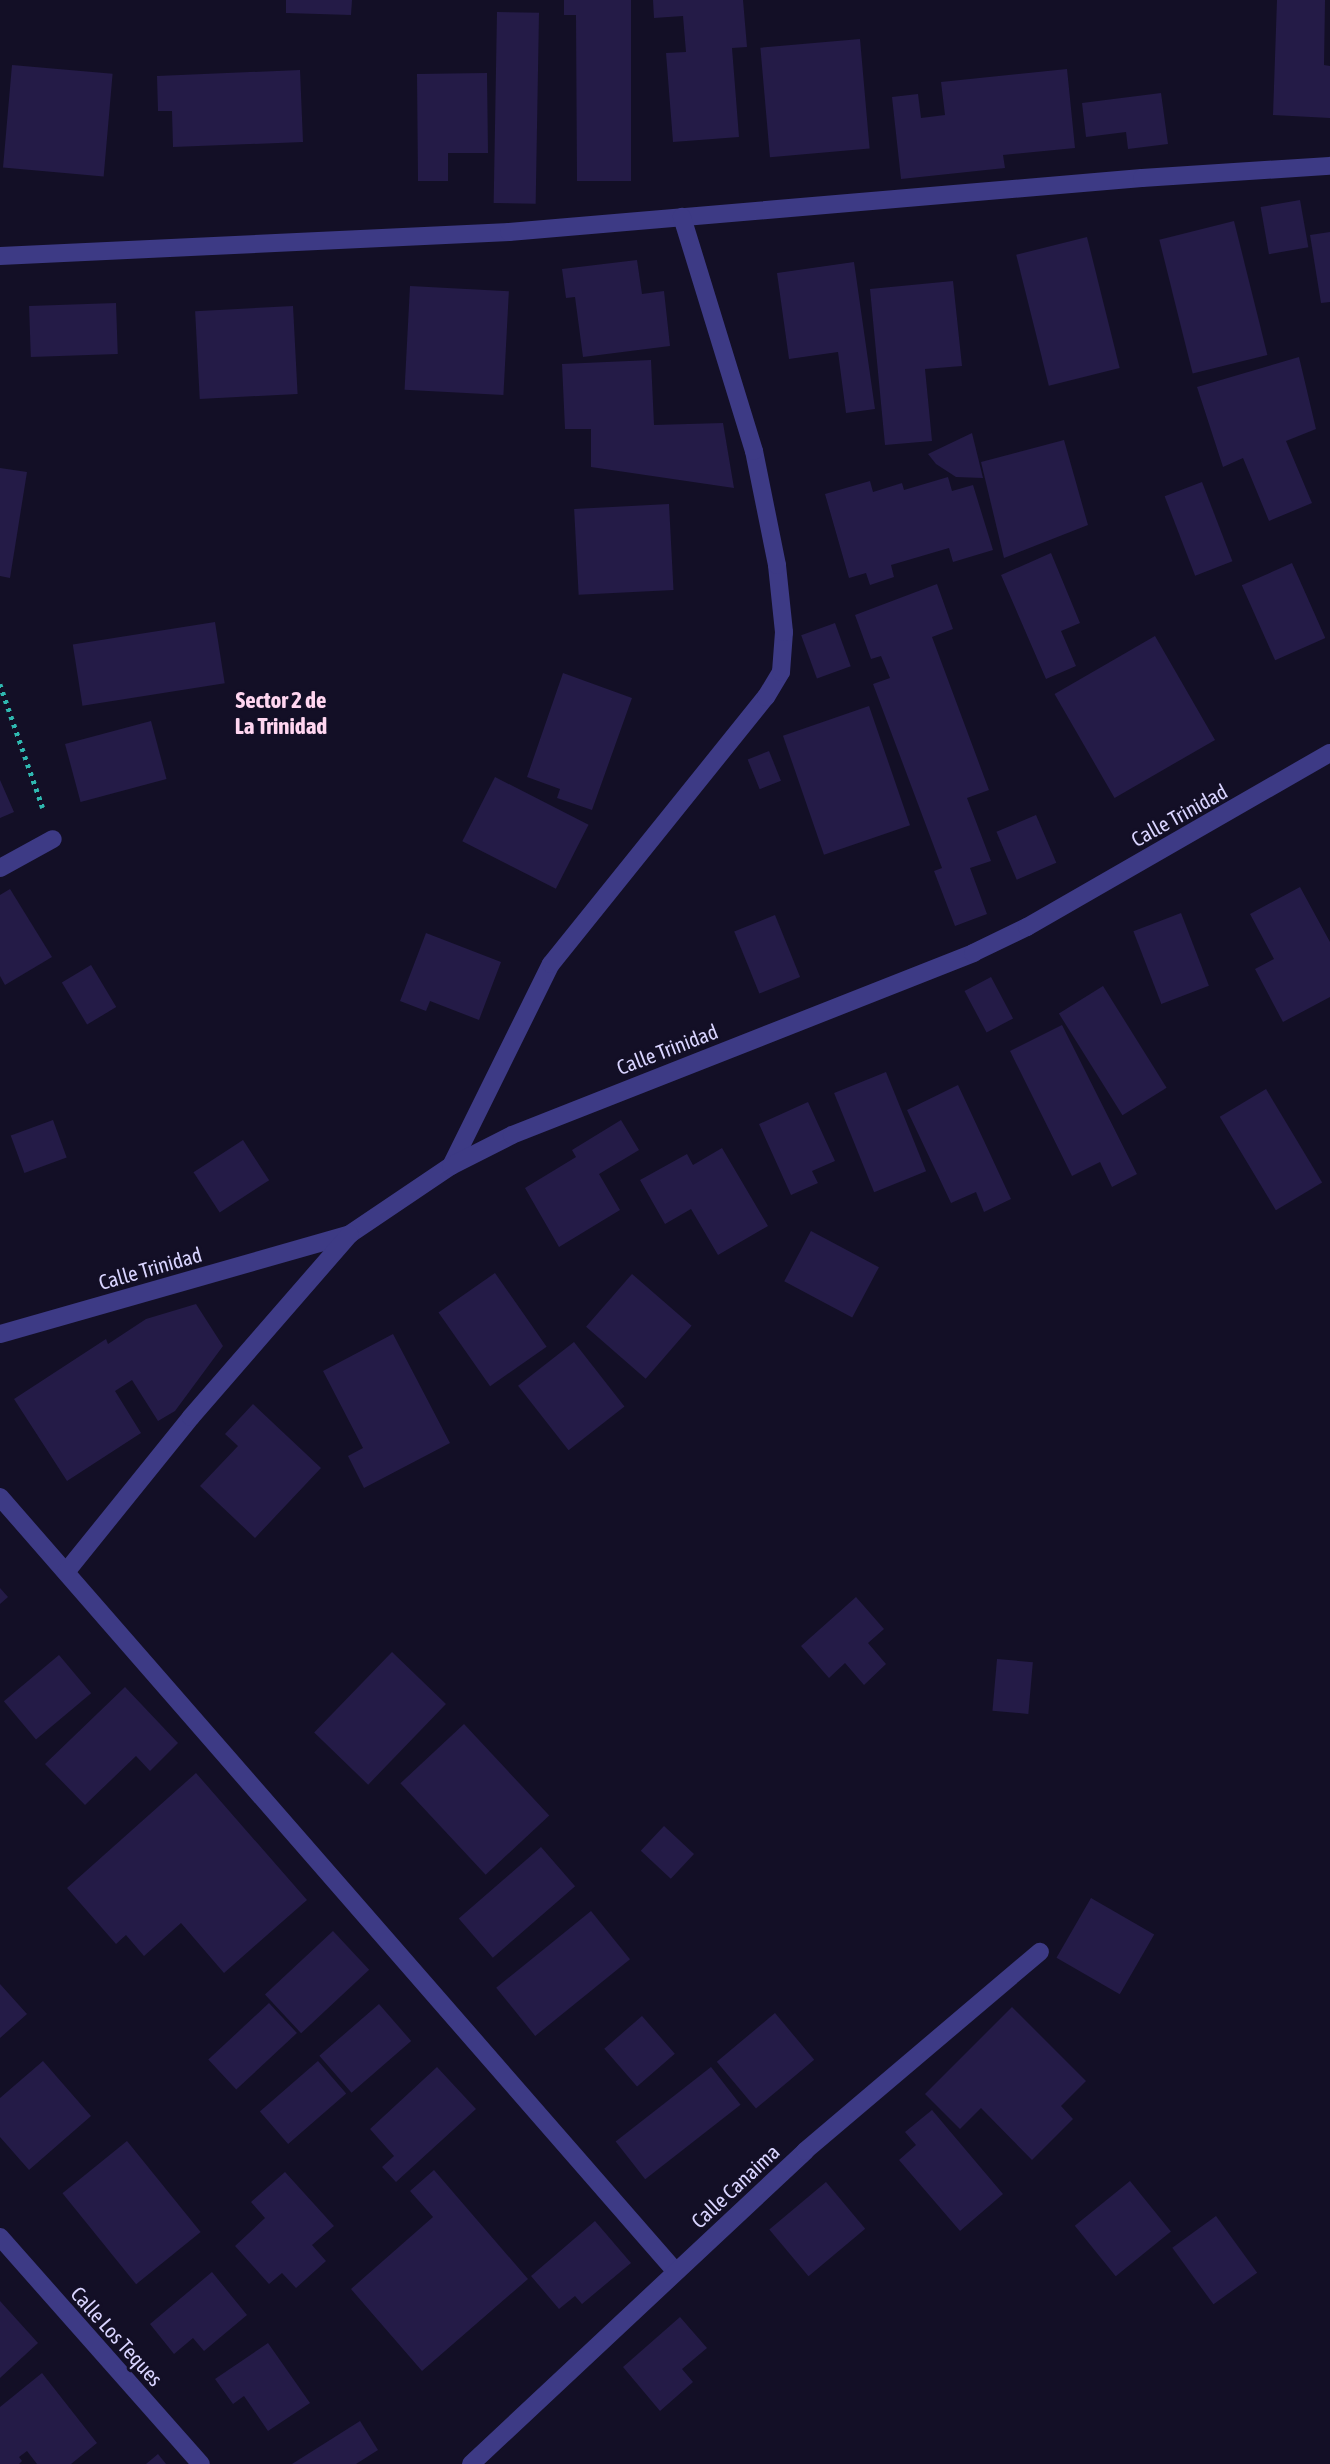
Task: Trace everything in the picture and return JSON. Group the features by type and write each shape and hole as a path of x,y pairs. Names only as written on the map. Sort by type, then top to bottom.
{"street":[{"path":"0,256 509,232 1142,177 1330,166"},
{"path":"451,1166 551,964 766,697 781,672 784,632 777,565 754,451 682,217"},
{"name":"Calle Trinidad","path":"0,1335 350,1234 451,1166 565,1112 984,948 1039,921 1330,752"},
{"path":"0,869 53,839"},
{"path":"66,1572 191,1417 350,1234"},
{"path":"0,1497 676,2272"},
{"name":"Calle Canaima","path":"471,2464 806,2151 1040,1952"},
{"name":"Calle Los Teques","path":"0,2237 201,2464"}],"path":[{"path":"0,684 53,839"}],"building":[{"path":"286,0 352,0 351,15 286,13"},
{"path":"564,0 631,0 631,181 577,181 576,15 564,15"},
{"path":"653,0 743,0 747,47 732,48 739,137 673,142 666,53 686,52 683,16 654,18"},
{"path":"1277,0 1325,0 1324,65 1330,66 1330,118 1273,115"},
{"path":"497,12 539,13 536,204 494,203"},
{"path":"860,39 870,149 770,157 760,48"},
{"path":"12,65 113,74 104,176 3,168"},
{"path":"1067,69 1075,148 1003,155 1005,168 901,179 892,97 918,94 921,118 945,115 941,82"},
{"path":"300,70 303,142 173,147 172,111 158,111 157,76"},
{"path":"487,73 488,153 448,153 448,181 418,181 417,74"},
{"path":"1161,93 1168,144 1128,149 1126,132 1086,137 1082,103"},
{"path":"1300,200 1308,247 1269,254 1261,207"},
{"path":"1234,221 1267,355 1193,374 1159,240"},
{"path":"1330,232 1330,302 1321,303 1310,235"},
{"path":"1087,237 1120,368 1049,386 1016,255"},
{"path":"637,260 642,294 664,291 670,346 583,357 575,297 566,298 562,269"},
{"path":"854,262 875,409 846,413 838,352 789,359 777,273"},
{"path":"953,281 962,366 925,369 932,441 885,445 870,289"},
{"path":"410,286 509,291 503,395 405,390"},
{"path":"116,303 118,354 31,357 29,306"},
{"path":"293,306 298,394 200,399 195,311"},
{"path":"1299,357 1316,429 1286,441 1312,503 1269,521 1243,458 1223,467 1197,387"},
{"path":"651,360 654,425 723,423 734,488 591,467 591,429 565,429 562,364"},
{"path":"972,433 983,478 956,477 936,464 928,454"},
{"path":"1064,440 1088,525 1004,558 981,462"},
{"path":"0,468 27,472 10,578 0,576"},
{"path":"948,477 952,491 973,485 993,550 953,562 949,548 891,565 894,577 870,585 866,573 849,578 825,494 870,481 873,492 902,483 904,490"},
{"path":"1202,482 1232,561 1195,576 1165,496"},
{"path":"669,504 674,590 579,595 574,509"},
{"path":"1051,553 1080,623 1061,631 1076,666 1046,679 1001,575"},
{"path":"1292,563 1325,638 1275,660 1242,585"},
{"path":"937,584 953,629 932,637 989,790 967,798 991,861 970,868 987,914 955,926 934,871 942,868 873,684 890,678 881,656 871,659 855,615"},
{"path":"215,622 225,683 82,706 73,645"},
{"path":"835,623 851,666 817,679 801,635"},
{"path":"1155,636 1215,740 1115,798 1055,694"},
{"path":"563,673 632,698 592,810 557,798 560,789 527,777"},
{"path":"869,706 910,825 824,855 783,736"},
{"path":"151,721 167,779 81,802 65,744"},
{"path":"769,751 781,781 760,789 748,760"},
{"path":"495,777 589,825 556,889 462,841"},
{"path":"0,780 14,812 0,818"},
{"path":"1036,815 1056,863 1017,880 996,832"},
{"path":"1300,887 1330,942 1330,997 1283,1022 1255,969 1274,959 1250,914"},
{"path":"10,889 52,957 5,985 0,976 0,895"},
{"path":"1181,913 1209,986 1161,1004 1133,931"},
{"path":"775,915 800,977 759,994 734,931"},
{"path":"426,933 501,962 479,1020 430,1001 426,1011 400,1001"},
{"path":"91,965 116,1007 87,1025 62,983"},
{"path":"991,977 1013,1018 987,1033 965,991"},
{"path":"1103,986 1167,1088 1122,1115 1059,1014"},
{"path":"1062,1025 1137,1174 1112,1187 1100,1162 1072,1176 1010,1051"},
{"path":"886,1072 926,1171 874,1192 834,1093"},
{"path":"958,1085 1011,1199 984,1212 976,1192 951,1203 907,1110"},
{"path":"1266,1089 1322,1182 1276,1210 1220,1117"},
{"path":"808,1102 835,1161 812,1171 818,1183 791,1195 759,1124"},
{"path":"53,1120 67,1158 24,1173 11,1135"},
{"path":"621,1120 639,1150 599,1174 620,1210 559,1247 525,1188 576,1157 572,1150"},
{"path":"243,1140 269,1180 220,1212 194,1172"},
{"path":"722,1148 768,1226 718,1255 691,1209 665,1224 640,1180 687,1154 693,1165"},
{"path":"811,1231 879,1267 852,1317 784,1281"},
{"path":"495,1273 547,1347 490,1386 438,1313"},
{"path":"632,1274 692,1326 646,1379 586,1327"},
{"path":"196,1304 223,1346 175,1411 158,1421 132,1380 115,1391 141,1433 67,1481 14,1399 106,1339 108,1344 146,1319"},
{"path":"393,1334 450,1443 364,1488 348,1456 363,1448 323,1371"},
{"path":"574,1342 624,1407 569,1450 518,1386"},
{"path":"253,1404 321,1468 255,1538 200,1486 238,1446 225,1434"},
{"path":"0,1588 8,1597 0,1604"},
{"path":"856,1597 884,1629 868,1643 886,1664 864,1685 845,1663 829,1678 801,1646"},
{"path":"392,1652 446,1704 368,1785 314,1733"},
{"path":"59,1655 91,1693 36,1740 4,1701"},
{"path":"997,1659 1033,1662 1028,1714 992,1711"},
{"path":"125,1687 178,1743 150,1771 136,1756 85,1805 45,1764"},
{"path":"464,1724 549,1815 486,1875 400,1783"},
{"path":"196,1773 307,1900 224,1973 181,1923 144,1956 126,1935 116,1944 67,1888"},
{"path":"664,1826 694,1854 671,1879 641,1851"},
{"path":"541,1847 575,1886 493,1958 459,1919"},
{"path":"1091,1898 1154,1934 1120,1994 1056,1958"},
{"path":"591,1911 630,1959 535,2036 496,1988"},
{"path":"333,1931 369,1970 301,2033 265,1994"},
{"path":"0,1984 27,2014 0,2038"},
{"path":"269,2003 297,2033 236,2090 208,2060"},
{"path":"379,2004 411,2041 352,2093 319,2056"},
{"path":"1012,2007 1086,2081 1061,2106 1073,2119 1032,2160 981,2108 960,2129 925,2094"},
{"path":"775,2013 814,2060 756,2109 717,2062"},
{"path":"642,2016 675,2054 637,2087 604,2049"},
{"path":"43,2061 91,2116 29,2170 0,2137 0,2098"},
{"path":"318,2061 346,2093 288,2144 260,2112"},
{"path":"437,2067 476,2109 396,2182 382,2167 394,2156 370,2129"},
{"path":"711,2067 741,2105 645,2179 616,2141"},
{"path":"932,2110 1003,2194 960,2231 899,2160 916,2145 905,2132"},
{"path":"127,2141 201,2232 136,2284 62,2193"},
{"path":"434,2170 528,2279 422,2371 351,2289 433,2217 410,2191"},
{"path":"285,2172 334,2226 312,2245 326,2261 296,2288 282,2273 269,2284 235,2246 265,2218 251,2202"},
{"path":"1130,2181 1171,2232 1116,2276 1075,2226"},
{"path":"826,2182 865,2229 809,2276 769,2230"},
{"path":"1216,2216 1257,2273 1213,2304 1172,2248"},
{"path":"595,2221 631,2263 582,2304 575,2296 559,2309 531,2276"},
{"path":"212,2272 247,2315 204,2351 193,2338 174,2354 150,2324"},
{"path":"0,2301 38,2343 0,2378"},
{"path":"680,2317 707,2348 682,2369 693,2382 660,2411 623,2367"},
{"path":"268,2343 310,2403 268,2431 244,2396 233,2404 215,2379"},
{"path":"42,2373 97,2443 71,2464 37,2464 27,2451 19,2457 22,2461 19,2464 0,2464 0,2407"},
{"path":"360,2421 378,2450 356,2464 292,2464"},
{"path":"158,2454 166,2464 146,2464"}],"district":[{"name":"Sector 2 de La Trinidad","path":"281,713"}]}
